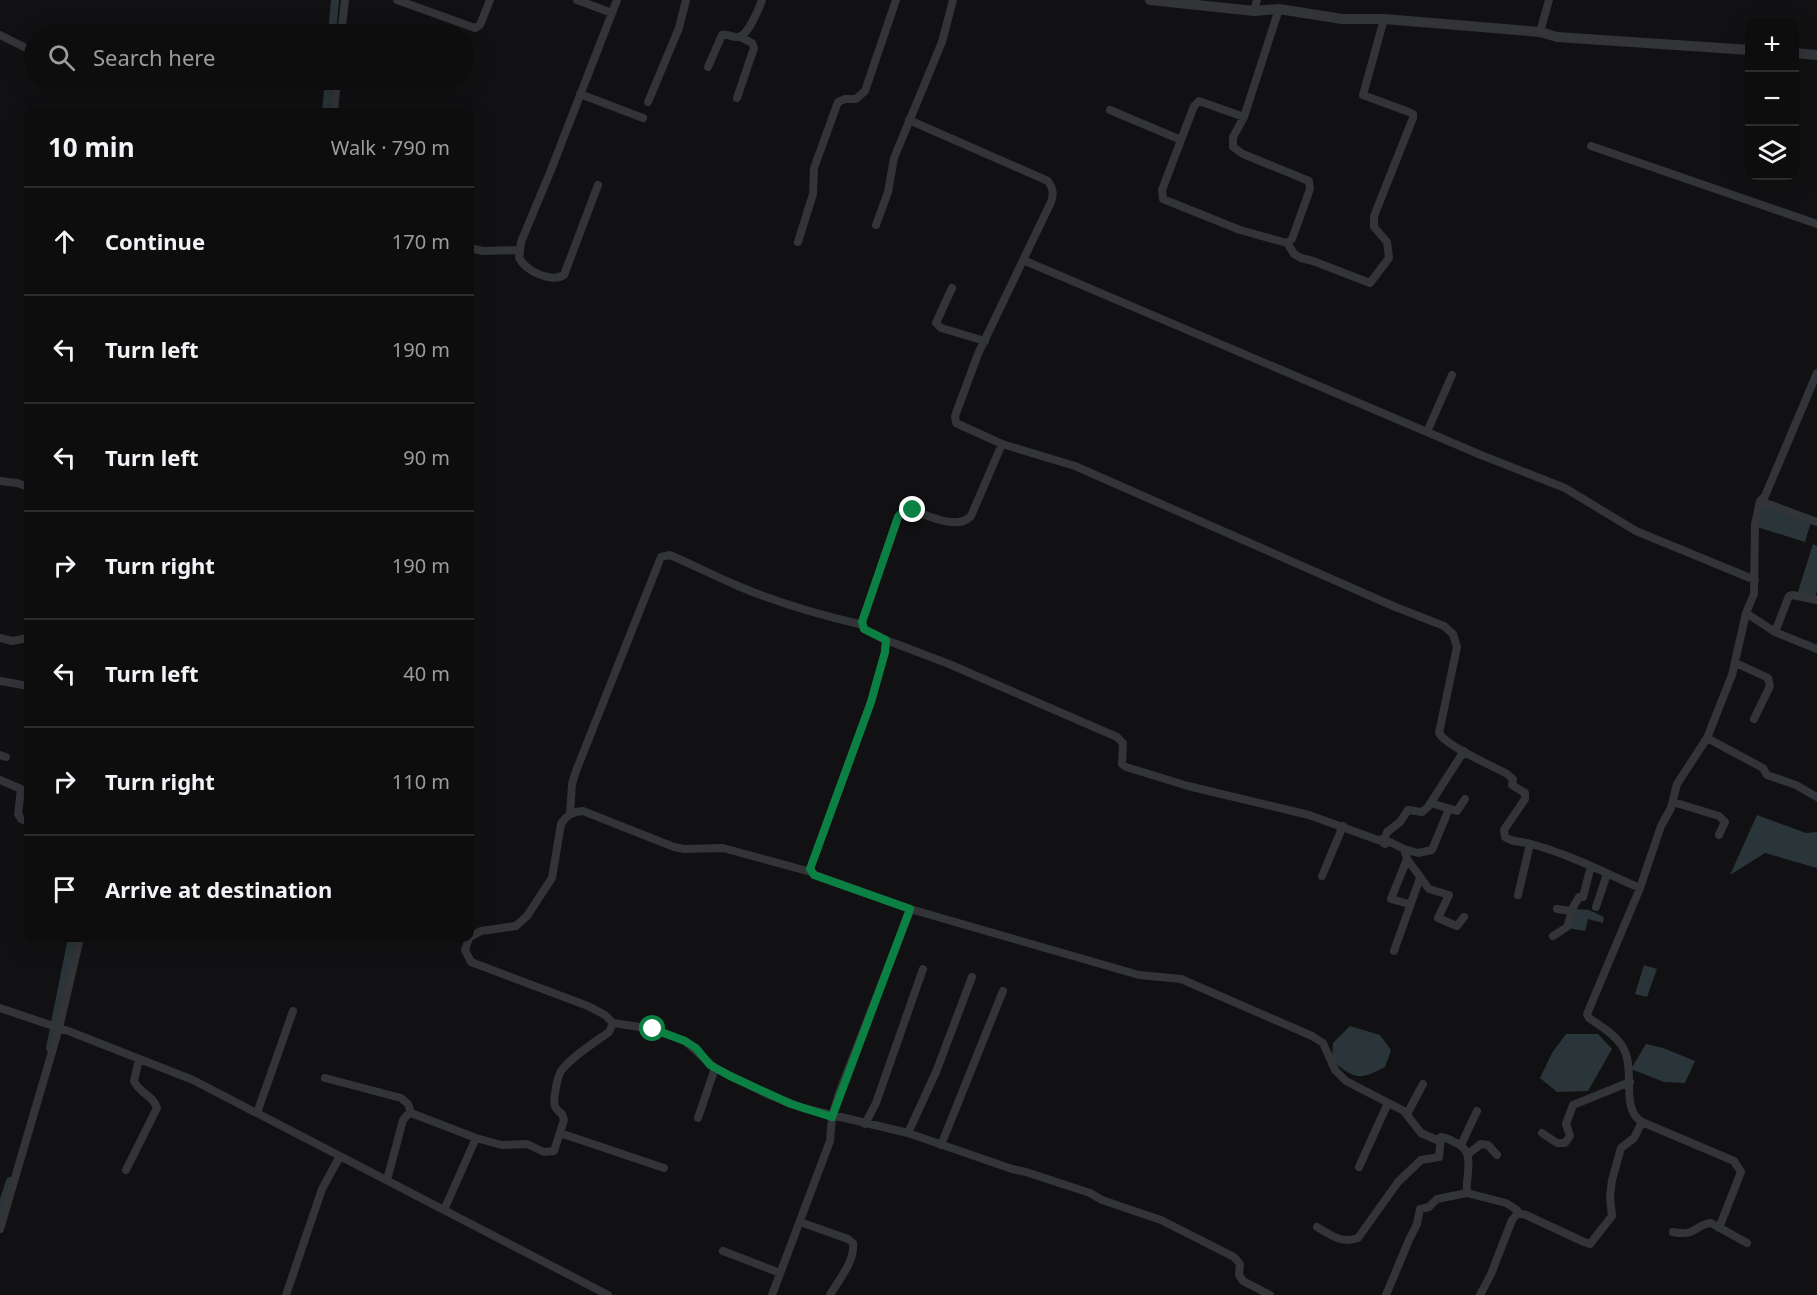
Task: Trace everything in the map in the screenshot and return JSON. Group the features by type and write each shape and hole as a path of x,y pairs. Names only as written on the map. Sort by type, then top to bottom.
{"street":[{"path":"342,24 345,0"},
{"path":"397,0 466,24"},
{"path":"474,27 478,28 490,0"},
{"path":"577,0 612,13"},
{"path":"598,185 564,275 554,278 533,272 522,263 519,250 617,0"},
{"path":"648,102 679,28 686,0"},
{"path":"740,37 752,22 762,0"},
{"path":"798,242 813,194 814,168 838,102 845,99 856,99 865,91 896,0"},
{"path":"876,225 888,192 894,158 942,42 953,0"},
{"path":"1150,0 1255,5 1342,19 1384,19 1540,32 1557,38 1745,50"},
{"path":"1540,32 1549,0"},
{"path":"1279,9 1244,117 1233,137 1233,147 1243,154 1304,178 1311,185 1292,239 1287,243"},
{"path":"1244,117 1199,101 1194,106 1162,190 1163,199 1239,230 1287,243 1294,254 1301,258 1370,284 1389,258 1387,243 1374,227 1373,222 1413,118 1413,114 1409,112 1363,95 1384,19"},
{"path":"708,67 722,35 740,37 752,43 754,48 737,98"},
{"path":"1,38 24,48"},
{"path":"1799,53 1817,55"},
{"path":"334,108 336,90"},
{"path":"580,94 644,118"},
{"path":"1110,110 1181,140"},
{"path":"909,120 1048,181 1053,188 1053,195 985,341 955,419 958,425 1002,444 1075,466 1444,626 1453,634 1457,647 1439,733 1453,747 1507,774 1513,779 1512,785 1525,793 1525,799 1503,833 1508,840 1530,844 1591,866 1640,888"},
{"path":"1591,146 1817,224"},
{"path":"474,249 519,250"},
{"path":"1023,260 1427,432 1565,488 1636,531 1755,580"},
{"path":"952,288 936,323 941,328 985,341"},
{"path":"1719,1228 1741,1172 1739,1167 1734,1161 1642,1122 1632,1113 1627,1058 1623,1047 1616,1038 1589,1018 1587,1014 1640,888 1661,826 1673,802 1677,784 1707,738 1736,663 1746,613 1754,594 1755,536 1760,501 1765,496 1817,373"},
{"path":"1427,432 1452,375"},
{"path":"862,625 898,517 908,509 947,521 967,521 1002,444"},
{"path":"0,481 24,486"},
{"path":"1760,501 1817,522"},
{"path":"570,814 572,784 576,771 661,557 670,555 761,595 805,611 862,625 864,629 886,640 949,664 1117,737 1123,743 1121,760 1126,767 1188,786 1309,815 1380,840 1385,844 1390,842 1404,849 1418,852 1432,850 1449,809"},
{"path":"1775,632 1789,596 1817,600"},
{"path":"1746,613 1775,632 1817,649"},
{"path":"0,638 12,641 24,639"},
{"path":"811,872 811,865 871,702 885,652 886,640"},
{"path":"1736,663 1768,678 1770,686 1754,719"},
{"path":"0,681 24,685"},
{"path":"1707,738 1763,768 1767,776 1796,785 1817,797"},
{"path":"1380,840 1385,838 1387,832 1400,822 1408,810 1422,812 1431,803 1464,751"},
{"path":"0,780 21,789 18,814 24,820"},
{"path":"1431,803 1457,811 1465,799"},
{"path":"1673,802 1719,816 1725,822 1719,835"},
{"path":"474,934 481,931 516,926 527,916 552,878 564,818 583,811 675,848 723,848 811,872 910,909 1129,973 1188,981 1318,1040 1326,1049 1339,1075 1358,1088 1407,1114 1421,1133 1437,1140 1447,1137 1461,1145 1468,1154 1467,1193"},
{"path":"1322,876 1343,826"},
{"path":"1518,895 1530,844"},
{"path":"1404,849 1407,859 1429,889 1449,895 1438,918 1457,926 1464,917"},
{"path":"1407,859 1391,899 1409,904"},
{"path":"1553,936 1567,927 1573,908 1579,897 1583,897 1591,866"},
{"path":"1596,907 1607,874"},
{"path":"1394,951 1420,878"},
{"path":"1557,909 1571,910 1573,908"},
{"path":"772,1295 830,1141 832,1117 910,909"},
{"path":"0,1229 4,1207 79,942"},
{"path":"467,942 465,950 471,962 588,1006 605,1015 613,1023 653,1029 685,1041 715,1068 791,1104 832,1117 908,1133 1090,1193 1102,1200 1161,1220 1234,1257 1239,1264 1239,1275 1243,1281 1270,1295"},
{"path":"865,1124 876,1103 923,969"},
{"path":"908,1133 936,1072 972,977"},
{"path":"941,1145 1004,992"},
{"path":"0,1008 194,1080 608,1295"},
{"path":"257,1113 293,1011"},
{"path":"387,1180 403,1120 411,1113 476,1138 502,1145 527,1144 549,1152 554,1151 563,1117 554,1102 556,1083 561,1071 609,1032 613,1023"},
{"path":"126,1170 157,1108 156,1103 142,1092 134,1081 139,1059"},
{"path":"698,1118 715,1068"},
{"path":"325,1078 400,1098 408,1104 411,1113"},
{"path":"1542,1133 1557,1143 1565,1143 1570,1136 1566,1124 1573,1105 1630,1082"},
{"path":"1407,1114 1423,1084"},
{"path":"1359,1167 1388,1103"},
{"path":"1461,1145 1477,1111"},
{"path":"1386,1295 1408,1240 1418,1224 1420,1209 1430,1207 1437,1199 1467,1193 1506,1203 1518,1213 1590,1244 1612,1216 1610,1197 1612,1180 1621,1148 1634,1138 1642,1122"},
{"path":"560,1133 664,1168"},
{"path":"1317,1227 1339,1240 1358,1238 1398,1182 1421,1160 1439,1157 1441,1137"},
{"path":"444,1210 476,1138"},
{"path":"1468,1154 1480,1144 1491,1148 1497,1155"},
{"path":"286,1295 322,1189 340,1156"},
{"path":"1480,1295 1491,1274 1512,1220 1518,1213"},
{"path":"800,1222 848,1239 853,1243 850,1262 830,1295"},
{"path":"1672,1232 1690,1233 1706,1223 1747,1243"},
{"path":"723,1251 780,1273"}],"shaded area":[{"path":"1762,505 1811,522 1805,542 1757,527"},
{"path":"1813,544 1817,546 1815,598 1797,595"},
{"path":"1757,815 1806,833 1817,832 1817,868 1765,853 1730,875"},
{"path":"1574,909 1589,910 1604,917 1603,923 1588,919 1585,931 1568,928"},
{"path":"1644,965 1657,969 1647,997 1635,994"},
{"path":"1350,1026 1380,1035 1391,1050 1385,1067 1363,1076 1357,1076 1332,1061 1333,1043"},
{"path":"1566,1034 1598,1034 1612,1049 1588,1091 1557,1092 1540,1078 1552,1053"},
{"path":"1646,1044 1695,1061 1685,1083 1664,1082 1631,1069"}],"waterway":[{"path":"333,24 335,0"},
{"path":"326,108 328,90"},
{"path":"50,1048 71,942"},
{"path":"0,1212 10,1181"}],"route":[{"path":"653,1029 685,1041 696,1048 710,1065 730,1076 791,1104 832,1117 839,1093 910,909 814,875 810,869 871,702 885,652 886,640 864,629 862,622 898,517 903,511 913,510"}]}
